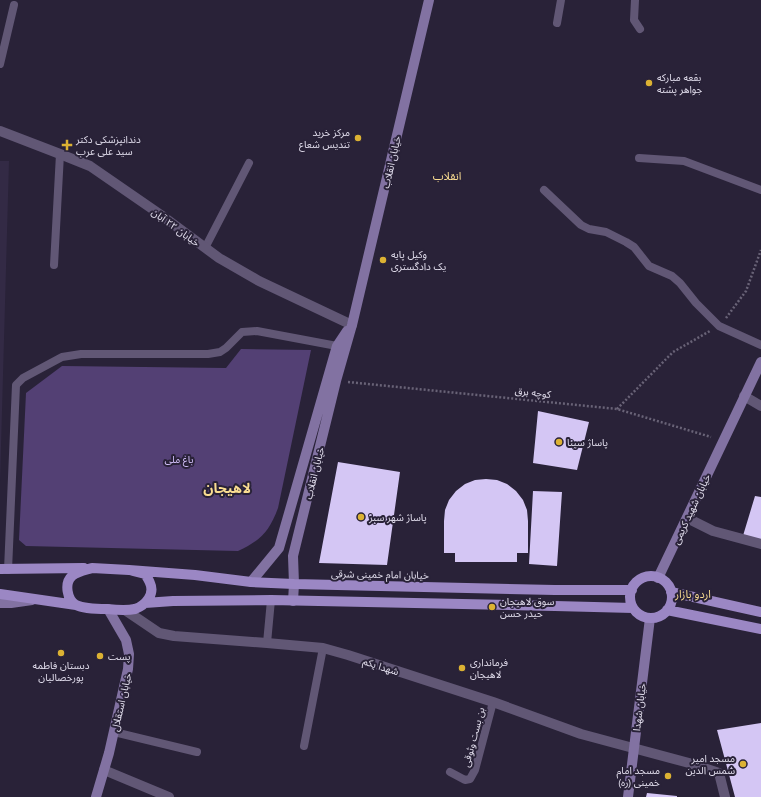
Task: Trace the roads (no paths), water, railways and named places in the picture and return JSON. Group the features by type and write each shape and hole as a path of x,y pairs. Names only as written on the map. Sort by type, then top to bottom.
{"main road":[{"name":"خیابان انقلاب","path":"293,601 293,556 336,381 352,325 428,1"},
{"name":"خیابان انقلاب","path":"251,582 279,548 337,346 352,325"},
{"path":"744,396 761,362"},
{"name":"خیابان شهید کریمی","path":"658,578 744,396"},
{"path":"4,569 92,568"},
{"path":"76,605 68,597 67,585 71,576 92,568"},
{"name":"خیابان امام خمینی شرقی","path":"92,568 195,574 251,582 294,584 554,590 632,590"},
{"path":"129,570 145,574 150,584 151,593 145,603"},
{"path":"652,576 658,578 664,581 671,592 672,598 670,604 667,610 656,617 650,618 643,616 633,608 630,596 632,590 635,584 646,577 652,576"},
{"path":"671,592 761,612"},
{"path":"0,594 94,609 125,610 135,609 145,603 173,601 271,600 633,608"},
{"path":"0,603 37,599"},
{"name":"خیابان استقلال","path":"96,797 114,732 128,669 129,654 126,640 108,609"},
{"path":"667,610 761,629"},
{"name":"خیابان شهدا","path":"628,797 650,618"}],"street":[{"name":"خیابان ۲۲ آبان","path":"0,132 90,166 161,215 219,258 259,281 352,325"},
{"path":"744,396 761,406"},
{"path":"687,518 713,532 761,544"},
{"name":"شهدا یکم","path":"125,610 159,633 174,636 323,648 348,655 493,702 581,734 689,763 719,773 725,797"},
{"path":"104,770 169,797"}],"lane":[{"path":"557,23 561,0"},
{"path":"635,0 634,20 640,28"},
{"path":"0,64 14,5"},
{"path":"54,265 60,154"},
{"path":"639,158 684,161 761,190"},
{"path":"205,248 249,163"},
{"path":"544,190 581,225 589,229 606,232 626,242 634,248 649,266 672,276 719,326 761,345"},
{"path":"4,569 16,385 23,378 62,357 81,354 208,354 220,352 242,332 257,331 337,346"},
{"path":"267,643 271,600"},
{"path":"304,746 323,648"},
{"name":"بن بست وثوقی","path":"450,772 465,780 470,779 476,770 493,702"},
{"path":"114,732 197,752"}],"place":[{"name":"بقعه مبارکه جواهر پشته","path":"649,83"},
{"name":"مرکز خرید تندیس شعاع","path":"358,138"},
{"name":"دندانپزشکی دکتر سید علی عرب","path":"67,145"},
{"name":"وکیل پایه یک دادگستری","path":"383,260"},
{"name":"پاساژ سینا","path":"559,442"},
{"name":"پاساژ شهر سبز","path":"361,517"},
{"name":"سوق لاهيجان حيدر حسن","path":"492,607"},
{"name":"دبستان فاطمه پورخصالیان","path":"61,653"},
{"name":"پست","path":"100,656"},
{"name":"فرمانداری لاهیجان","path":"462,668"},
{"name":"مسجد امیر شمس الدین","path":"743,764"},
{"name":"مسجد امام خمینی (ره)","path":"668,776"}],"district":[{"name":"انقلاب","path":"447,176"},
{"name":"لاهیجان","path":"227,488"},
{"name":"اردو بازار","path":"693,594"}],"park label":[{"name":"باغ ملی","path":"179,459"}]}
